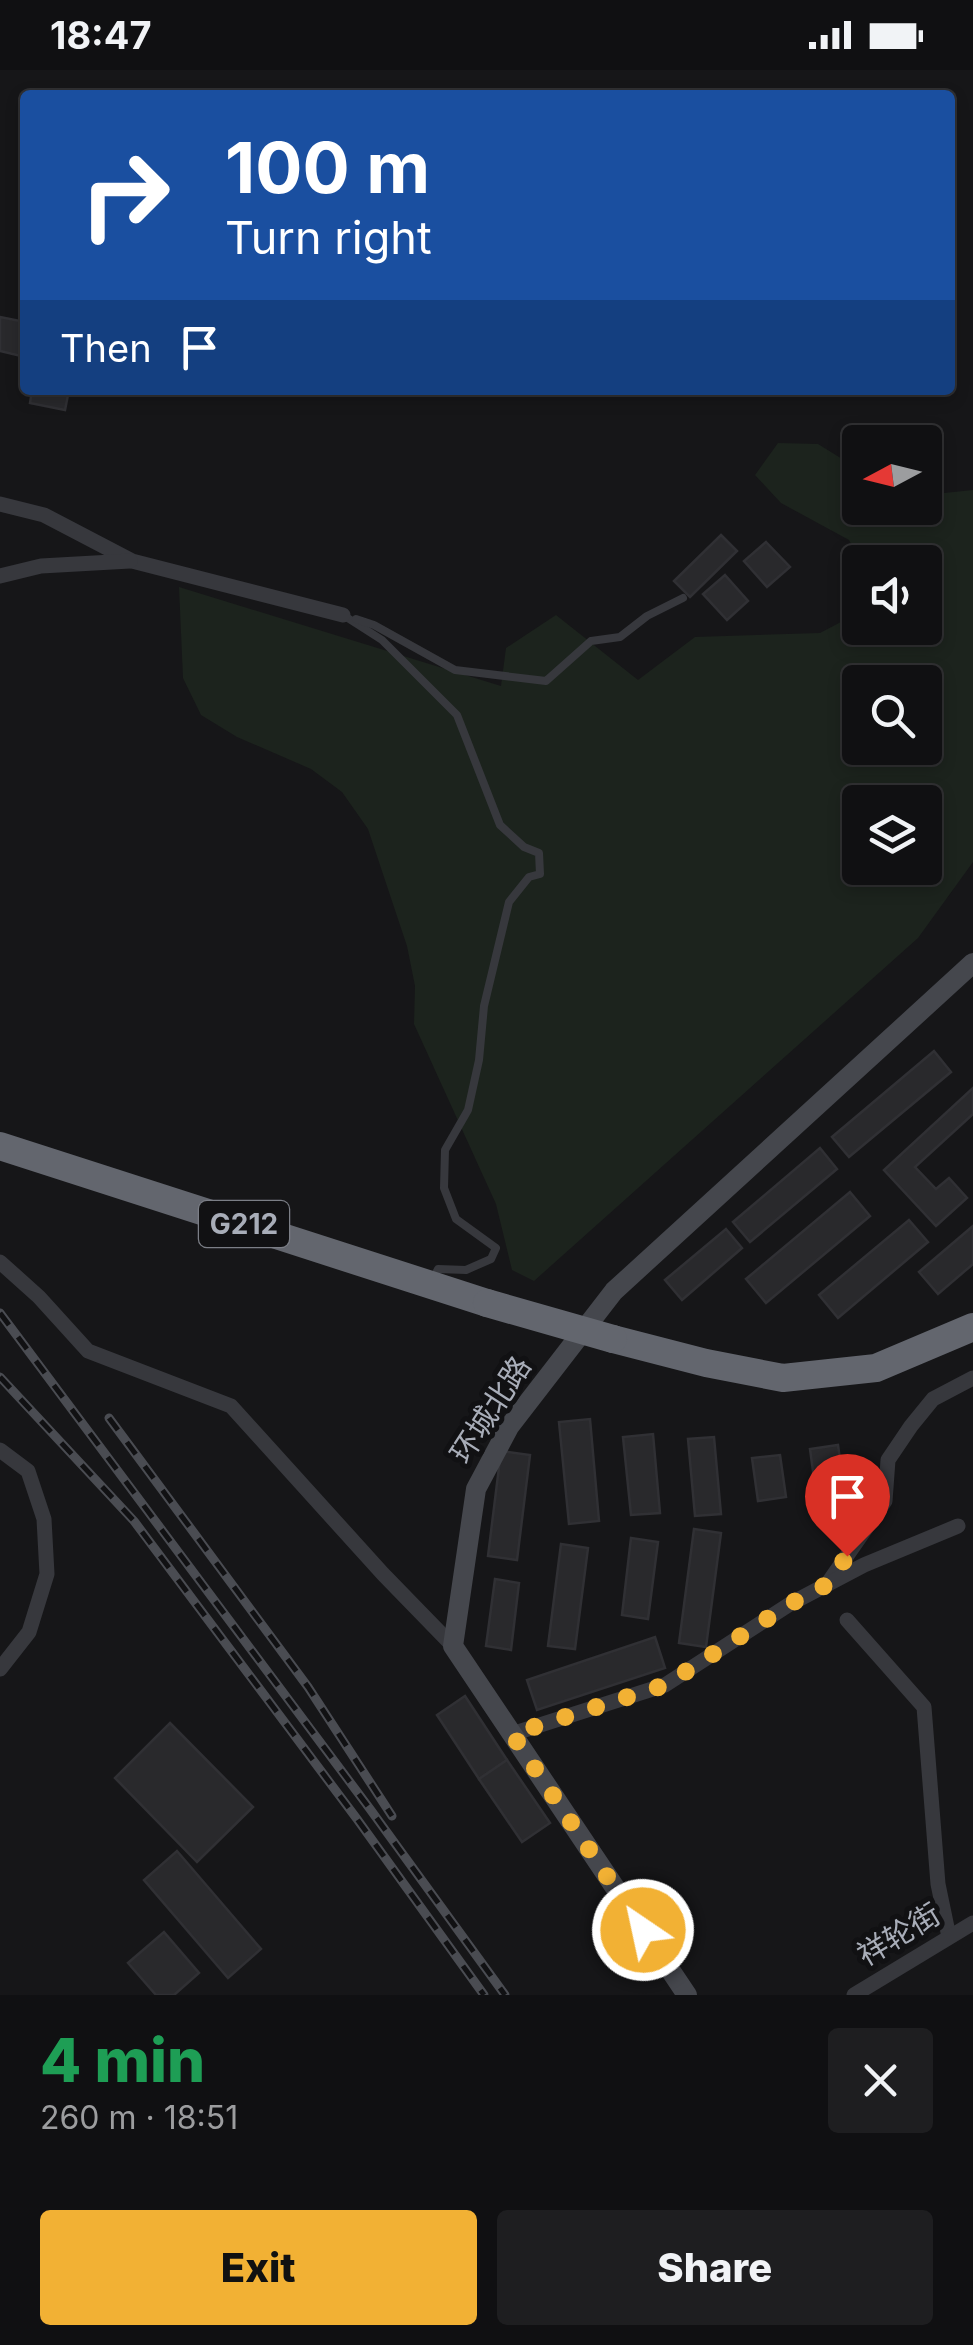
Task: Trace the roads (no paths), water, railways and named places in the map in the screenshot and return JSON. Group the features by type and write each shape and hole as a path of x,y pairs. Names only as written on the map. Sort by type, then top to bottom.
{"highway":[{"name":"G212","path":"0,1146 488,1302 706,1363 783,1378 876,1368 973,1326"}],"street":[{"path":"0,504 44,514 132,561 342,614"},
{"path":"0,576 41,566 132,561"},
{"name":"环城北路","path":"453,1646 476,1489 509,1426 614,1291 973,963"},
{"path":"0,1262 88,1351 231,1406 453,1646 687,1995"},
{"path":"828,1584 885,1502 888,1460 933,1399 973,1378"},
{"path":"0,1450 28,1471 44,1519 48,1574 30,1632 0,1669"},
{"path":"512,1734 665,1685 790,1604 864,1565 958,1526"},
{"path":"846,1620 924,1706 938,1884 949,1937"},
{"name":"祥轮街","path":"854,1995 973,1923"}],"lane":[{"path":"342,614 374,625 455,670 546,680 592,641 620,636 682,598"},
{"path":"342,614 382,640 456,715 500,825 524,847 540,852 542,864 540,874 528,878 509,902 484,1006 480,1060 468,1110 445,1150 444,1188 456,1219 496,1248 491,1259 466,1270 438,1270 430,1284"}],"railway":[{"path":"0,1313 505,1995"},
{"path":"0,1377 134,1521 484,1995"},
{"path":"109,1418 308,1687 392,1816"}]}
